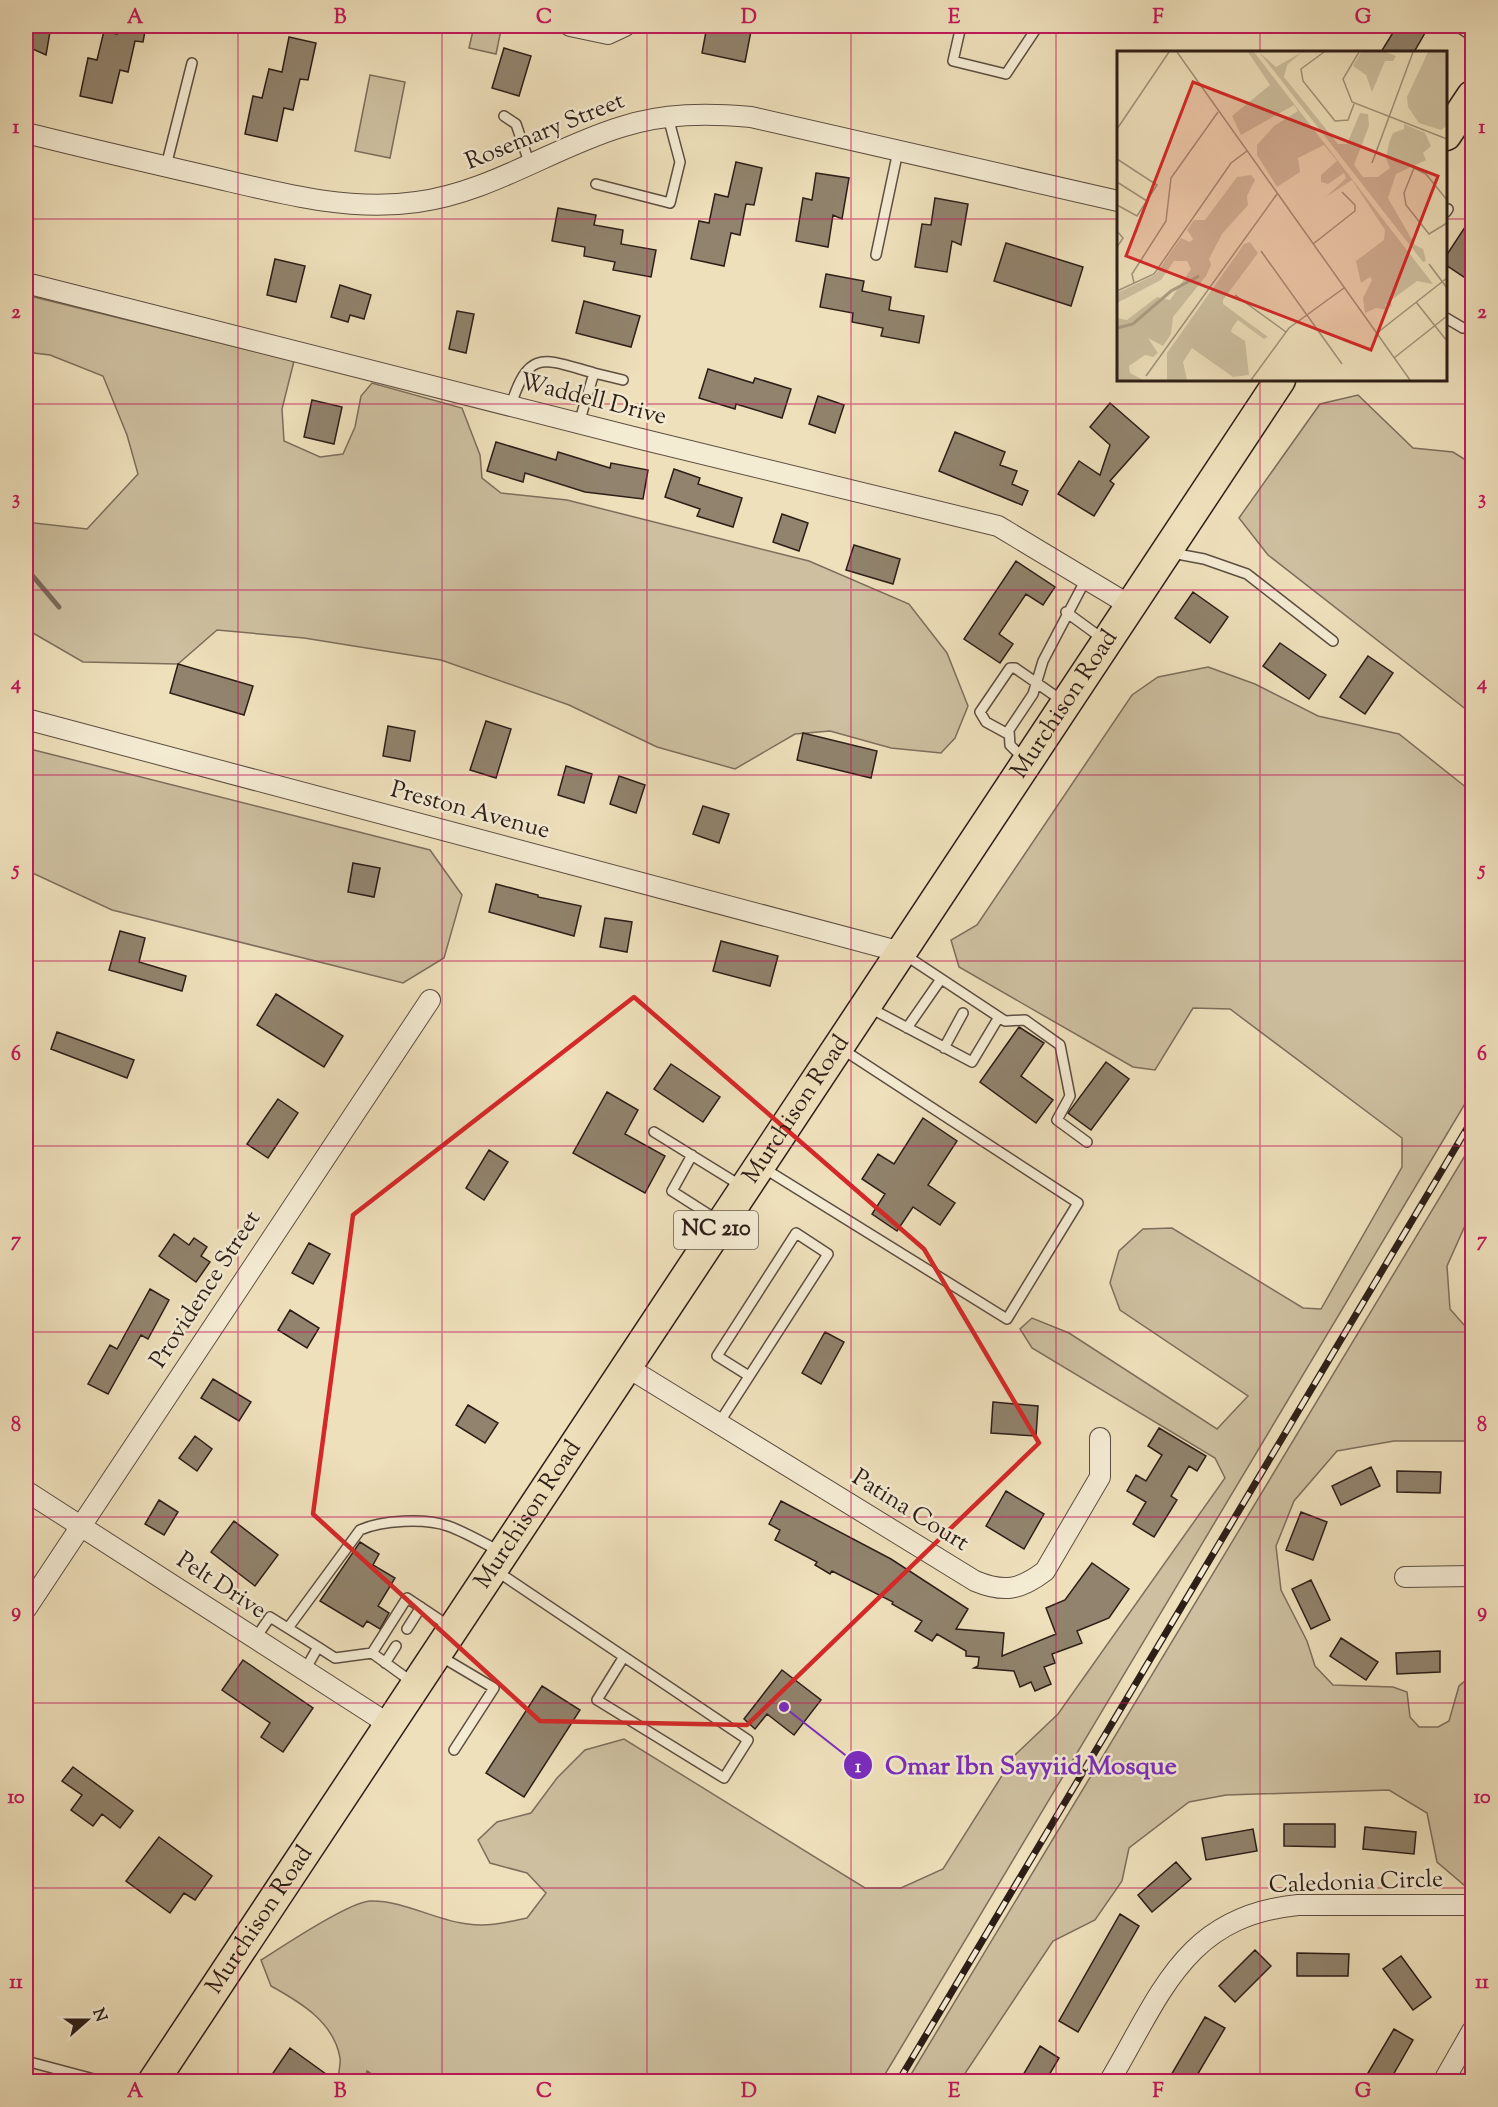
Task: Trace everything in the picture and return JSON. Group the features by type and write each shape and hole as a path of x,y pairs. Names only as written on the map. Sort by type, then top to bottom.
{"main road":[{"path":"1447,134 1473,96"},
{"name":"Murchison Road","path":"153,2082 1279,381"}],"street":[{"path":"570,26 608,34 625,26"},
{"name":"Rosemary Street","path":"26,133 308,199 380,205 452,196 620,127 668,117 715,114 752,117 1117,201"},
{"name":"Waddell Drive","path":"26,283 998,526 1131,606"},
{"name":"Preston Avenue","path":"26,719 901,952"},
{"name":"Providence Street","path":"26,1609 430,1000"},
{"name":"Patina Court","path":"627,1367 975,1581 994,1589 1014,1588 1031,1581 1045,1571 1100,1478 1100,1438"},
{"name":"Pelt Drive","path":"26,1491 390,1725"},
{"path":"1404,1577 1473,1576"},
{"name":"Caledonia Circle","path":"1109,2082 1180,1965 1208,1936 1228,1924 1274,1908 1298,1905 1473,1905"},
{"path":"1443,2082 1473,2031"}],"lane":[{"path":"961,26 953,61 1006,74 1038,26"},
{"path":"1457,26 1473,36"},
{"path":"166,166 192,63"},
{"path":"504,116 516,124 530,165"},
{"path":"596,184 670,203 680,162 668,117"},
{"path":"876,255 898,151"},
{"path":"1447,319 1463,327"},
{"path":"511,405 519,378 541,362 549,360 623,380"},
{"path":"579,423 594,373"},
{"path":"1166,551 1204,559 1247,574 1333,641"},
{"path":"1008,734 1037,683 1043,661 1066,612 1086,579"},
{"path":"1066,612 1107,641"},
{"path":"1027,761 1013,750 1008,734 981,719 981,709 1010,668 1015,668 1066,703"},
{"path":"901,952 1005,1021 1025,1020 1060,1045 1070,1096 1057,1120 1087,1142"},
{"path":"907,1028 941,979"},
{"path":"866,1005 972,1062 999,1017"},
{"path":"944,1048 963,1013"},
{"path":"654,1132 692,1155 752,1177 1007,1319 1078,1203 838,1047"},
{"path":"692,1155 672,1191 721,1223"},
{"path":"719,1423 828,1254 796,1233 717,1356 749,1376"},
{"path":"288,1628 360,1530 375,1523 403,1521 446,1525 498,1561 623,1658 748,1740 724,1778 597,1700 623,1658"},
{"path":"372,1653 407,1598 453,1629"},
{"path":"407,1629 421,1607"},
{"path":"255,1639 270,1617 335,1658 372,1653 416,1686"},
{"path":"385,1663 396,1646"},
{"path":"304,1670 318,1647"},
{"path":"437,1654 494,1688 454,1750"},
{"path":"26,2061 105,2082"}],"highlighted area":[{"path":"634,997 924,1249 1039,1443 747,1725 540,1721 313,1514 353,1215"}],"shaded area":[{"path":"474,26 501,30 496,54 469,48"},
{"path":"370,75 405,82 390,158 355,151"},
{"path":"26,295 294,361 282,409 284,441 320,457 343,454 355,427 361,396 372,383 462,408 480,455 482,478 501,493 567,500 809,561 909,604 947,653 968,706 955,738 941,753 891,748 830,731 795,734 735,769 657,747 569,705 441,660 304,638 217,630 178,664 83,662 26,629 26,522 87,529 138,474 127,435 103,376 50,355 26,352"},
{"path":"1358,395 1413,448 1453,452 1472,464 1472,714 1268,555 1239,518 1320,404"},
{"path":"1208,667 1255,684 1318,716 1399,734 1472,792 1472,1092 881,2081 384,2082 367,2071 364,2081 338,2081 340,2058 331,2034 304,2006 271,1986 261,1960 332,1917 360,1903 370,1901 395,1904 444,1919 476,1925 527,1918 546,1893 527,1873 490,1863 478,1840 497,1822 531,1813 557,1778 585,1750 624,1739 865,1888 901,1888 943,1869 1015,1755 1058,1714 1225,1478 1215,1458 1032,1348 1020,1329 1032,1318 1069,1333 1217,1429 1248,1396 1120,1310 1110,1283 1119,1251 1143,1229 1172,1228 1303,1308 1321,1309 1402,1167 1402,1138 1230,1009 1193,1008 1155,1070 1133,1067 959,967 951,940 977,925 1132,695 1158,677"},
{"path":"26,748 430,850 462,895 444,958 403,983 112,910 26,870"},
{"path":"1472,1144 1472,1210 1447,1266 1450,1309 1472,1334 1472,1441 1394,1441 1337,1451 1294,1501 1276,1546 1281,1590 1307,1641 1315,1666 1333,1685 1393,1687 1407,1692 1410,1717 1419,1727 1438,1727 1449,1721 1459,1686 1472,1675 1472,1886 1464,1885 1437,1862 1427,1813 1389,1790 1226,1795 1189,1802 1129,1848 1122,1881 1095,1920 1053,1941 960,2081 907,2081"}],"building":[{"path":"26,26 51,26 46,55 26,46"},
{"path":"119,26 146,26 143,42 135,41 128,72 120,70 112,103 80,96 88,58 97,60 104,31 117,34"},
{"path":"707,26 752,26 745,62 702,53"},
{"path":"1397,26 1429,26 1415,51 1382,51"},
{"path":"289,37 316,43 308,80 300,79 293,110 284,108 277,141 245,134 253,96 262,98 269,69 282,72"},
{"path":"504,48 531,56 519,96 492,88"},
{"path":"736,162 762,168 754,205 746,204 740,235 731,233 724,266 691,259 699,221 709,223 715,194 728,197"},
{"path":"816,173 849,178 842,219 833,215 828,247 796,241 803,198 812,200"},
{"path":"935,198 968,204 961,245 952,241 947,272 915,267 922,224 931,225"},
{"path":"558,208 596,215 594,225 623,230 621,244 656,250 651,277 613,270 615,262 584,256 585,247 552,241"},
{"path":"1473,215 1473,283 1447,266 1447,254"},
{"path":"1006,243 1083,267 1071,306 994,281"},
{"path":"275,259 305,266 296,302 267,295"},
{"path":"826,274 864,281 862,291 891,297 889,310 924,316 919,343 881,336 883,328 852,322 853,313 820,307"},
{"path":"340,285 371,295 364,319 350,315 348,322 331,317"},
{"path":"584,301 640,316 631,347 576,333"},
{"path":"457,311 474,314 466,353 449,349"},
{"path":"708,369 753,383 755,378 791,389 782,418 736,404 735,409 699,398"},
{"path":"818,396 844,405 835,433 809,424"},
{"path":"312,400 342,407 334,444 304,437"},
{"path":"1110,403 1149,437 1110,481 1114,484 1094,516 1058,494 1079,461 1100,475 1110,445 1090,427"},
{"path":"955,432 1005,452 1000,465 1017,471 1012,484 1028,491 1022,505 939,471"},
{"path":"496,442 556,460 558,452 610,468 611,463 648,470 643,499 585,492 525,473 523,482 487,471"},
{"path":"674,469 700,478 698,484 742,498 733,527 697,516 700,509 665,497"},
{"path":"782,514 808,523 799,551 773,542"},
{"path":"854,545 900,559 893,584 846,570"},
{"path":"1016,561 1055,587 1043,605 1026,594 999,634 1013,644 1000,663 964,639"},
{"path":"1193,592 1228,617 1210,643 1175,618"},
{"path":"1280,643 1326,675 1309,699 1263,666"},
{"path":"1368,656 1393,673 1365,714 1340,697"},
{"path":"178,664 253,686 244,715 170,693"},
{"path":"486,721 511,729 496,778 470,770"},
{"path":"388,726 415,731 410,761 383,756"},
{"path":"803,733 877,751 871,778 797,760"},
{"path":"566,766 592,774 584,803 558,795"},
{"path":"619,776 645,785 636,813 610,804"},
{"path":"703,806 729,814 719,843 693,834"},
{"path":"353,863 380,868 374,897 348,892"},
{"path":"496,884 538,895 538,897 581,906 574,936 489,912"},
{"path":"605,918 632,922 627,952 600,947"},
{"path":"120,931 145,938 139,962 186,976 182,991 109,970"},
{"path":"721,941 778,956 770,986 713,971"},
{"path":"276,994 343,1036 324,1067 257,1025"},
{"path":"1019,1027 1044,1043 1021,1076 1053,1100 1036,1123 980,1082"},
{"path":"57,1032 134,1060 127,1078 51,1049"},
{"path":"1106,1062 1129,1079 1091,1130 1068,1113"},
{"path":"671,1064 720,1097 703,1122 654,1089"},
{"path":"607,1092 638,1110 625,1134 665,1156 645,1193 573,1153"},
{"path":"278,1099 298,1113 268,1158 247,1144"},
{"path":"923,1118 957,1141 928,1185 955,1203 940,1225 913,1207 897,1231 872,1214 885,1194 862,1179 878,1154 894,1164"},
{"path":"489,1150 508,1162 484,1200 466,1188"},
{"path":"174,1234 189,1245 194,1238 207,1247 201,1256 210,1262 196,1282 159,1256"},
{"path":"309,1243 330,1254 313,1284 292,1273"},
{"path":"150,1289 169,1300 148,1339 141,1335 108,1394 88,1384 110,1345 117,1349"},
{"path":"290,1310 319,1328 307,1348 278,1330"},
{"path":"825,1332 844,1342 821,1384 802,1373"},
{"path":"213,1379 251,1402 239,1421 201,1398"},
{"path":"993,1402 1038,1406 1036,1436 991,1433"},
{"path":"468,1405 498,1423 485,1443 456,1425"},
{"path":"1159,1428 1206,1456 1197,1471 1189,1466 1171,1496 1177,1500 1154,1537 1133,1524 1146,1502 1127,1491 1136,1475 1146,1481 1162,1455 1148,1446"},
{"path":"195,1436 212,1449 197,1471 179,1458"},
{"path":"1371,1467 1380,1486 1341,1505 1332,1486"},
{"path":"1397,1471 1441,1472 1440,1493 1397,1492"},
{"path":"1006,1491 1044,1514 1024,1549 986,1526"},
{"path":"159,1500 178,1512 164,1535 145,1524"},
{"path":"781,1501 891,1559 968,1609 956,1629 1004,1633 1002,1656 1056,1634 1046,1608 1065,1600 1092,1563 1129,1589 1109,1618 1077,1631 1082,1643 1052,1654 1055,1663 1044,1667 1051,1684 1035,1691 1031,1682 1020,1687 1014,1671 974,1668 978,1666 979,1657 966,1656 966,1651 937,1634 932,1641 915,1631 922,1621 892,1604 893,1602 832,1571 830,1574 815,1565 817,1562 775,1540 780,1530 769,1524"},
{"path":"1301,1512 1327,1522 1313,1560 1286,1550"},
{"path":"234,1521 278,1555 255,1586 211,1552"},
{"path":"360,1542 379,1554 373,1565 395,1578 378,1606 389,1613 380,1629 367,1621 363,1627 320,1601"},
{"path":"1311,1580 1330,1620 1311,1629 1292,1589"},
{"path":"1341,1638 1378,1662 1366,1680 1330,1656"},
{"path":"1440,1651 1440,1672 1397,1674 1396,1653"},
{"path":"243,1660 313,1708 283,1752 261,1737 270,1723 222,1690"},
{"path":"782,1670 821,1700 794,1735 767,1714 755,1729 744,1719"},
{"path":"542,1686 580,1710 524,1797 486,1773"},
{"path":"73,1767 133,1811 120,1828 102,1814 93,1826 71,1810 82,1795 62,1781"},
{"path":"1284,1824 1335,1824 1335,1847 1284,1846"},
{"path":"1365,1827 1416,1832 1414,1854 1363,1849"},
{"path":"1253,1829 1257,1851 1206,1860 1202,1838"},
{"path":"159,1837 212,1876 195,1900 184,1893 170,1913 126,1881"},
{"path":"1176,1862 1191,1879 1152,1912 1138,1895"},
{"path":"1120,1914 1139,1926 1078,2032 1059,2021"},
{"path":"1255,1950 1271,1966 1235,2002 1219,1986"},
{"path":"1297,1953 1349,1954 1348,1976 1297,1976"},
{"path":"1401,1956 1431,1997 1413,2010 1383,1969"},
{"path":"1205,2017 1225,2028 1193,2082 1167,2082"},
{"path":"1394,2029 1413,2040 1389,2082 1382,2082 1368,2073"},
{"path":"1040,2046 1059,2058 1045,2082 1019,2082"},
{"path":"290,2048 337,2082 279,2082 271,2076"}],"waterway":[{"path":"26,568 59,607"}],"railway":[{"path":"898,2082 1472,1120"}],"place":[{"name":"Omar Ibn Sayyiid Mosque","path":"784,1707"}]}
